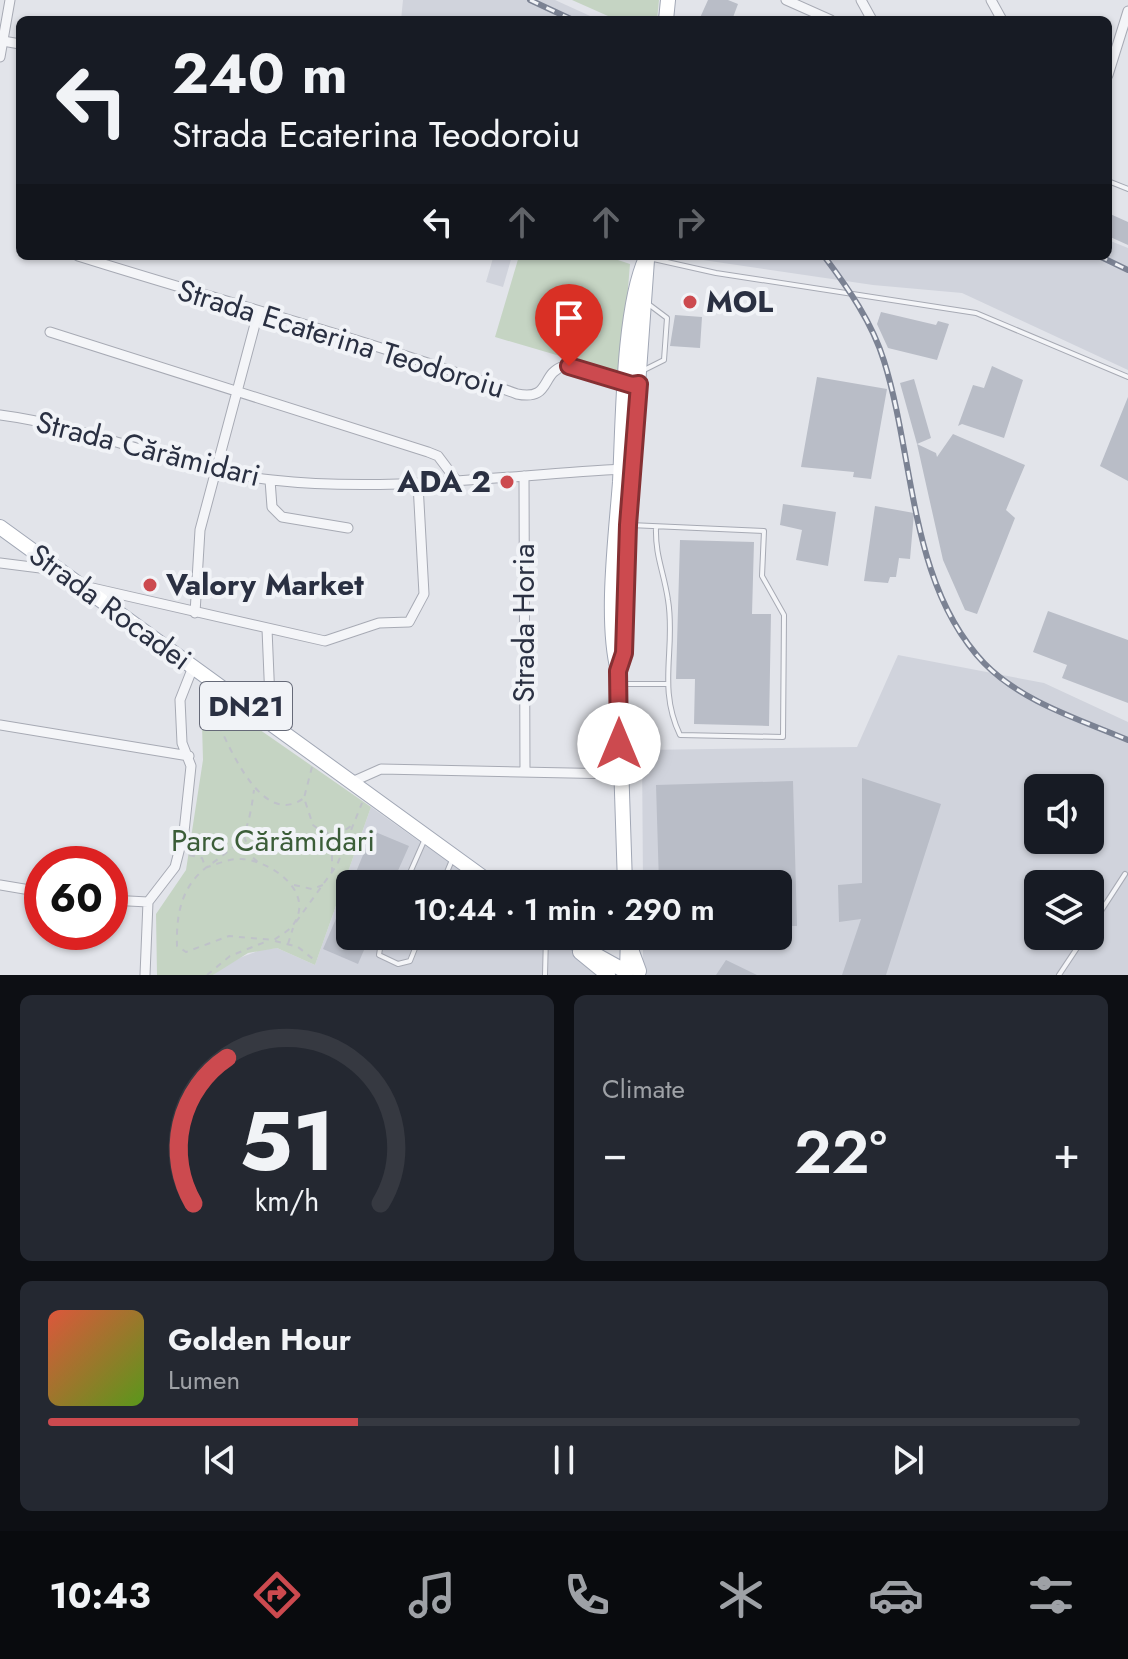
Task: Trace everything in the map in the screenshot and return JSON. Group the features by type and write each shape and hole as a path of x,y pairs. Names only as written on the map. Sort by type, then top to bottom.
{"main road":[{"path":"635,380 638,275 644,260"},
{"path":"624,870 614,638 626,469 646,302 645,260"},
{"path":"618,677 624,653 628,525 626,469"},
{"name":"Strada Rocadei","path":"0,527 473,870"},
{"path":"573,950 592,975"},
{"path":"579,950 608,975"},
{"path":"588,950 632,973"},
{"path":"629,950 632,973"}],"street":[{"path":"0,57 10,0"},
{"path":"786,0 822,16"},
{"path":"1112,62 1128,9 1124,0"},
{"path":"3,41 16,43"},
{"name":"Strada Ecaterina Teodoroiu","path":"91,260 258,313 350,336 525,396 540,393 557,368 564,366 635,380"},
{"path":"195,613 200,530 258,313"},
{"path":"50,332 428,452 438,456 456,480"},
{"name":"Strada Cărămidari","path":"0,415 76,428 214,470 270,480 347,486 418,484 626,469"},
{"name":"Strada Horia","path":"524,476 525,771"},
{"path":"270,480 272,507 282,517 348,528"},
{"path":"77,584 325,641 379,623 405,623 411,620 424,594 418,484"},
{"path":"0,563 56,570"},
{"path":"267,629 271,724"},
{"path":"145,975 148,902 166,881 180,852 190,787 189,756 182,743 180,700 193,667"},
{"path":"0,725 189,756"},
{"path":"354,781 381,769 619,774"},
{"path":"0,885 24,889"},
{"path":"128,901 148,902"}],"lane":[{"path":"657,260 703,271 976,313 1128,377"},
{"path":"635,380 664,360 667,318 646,302"},
{"path":"628,525 764,531 762,576 784,615 783,737 680,735 668,710 669,601 655,552 656,527"},
{"path":"618,677 668,684"},
{"path":"411,870 426,835"},
{"path":"448,870 454,856"},
{"path":"1104,906 1125,874"},
{"path":"380,950 379,955 398,964 410,961 414,950"},
{"path":"545,975 546,950"},
{"path":"1059,975 1076,950"}],"path":[{"path":"216,683 207,699 254,790 283,806 295,805 304,798"},
{"path":"317,754 304,798 313,825 322,832 332,854 332,873"},
{"path":"254,790 243,834 227,853 193,879 177,916 180,951 241,935 267,942"},
{"path":"207,975 230,956 274,940 293,926 324,885 347,846 352,825 368,791"},
{"path":"322,832 342,833 352,825"},
{"path":"243,834 251,856 261,865 293,885 312,889 324,885"},
{"path":"180,852 202,858 205,868"},
{"path":"205,868 242,859 261,865"},
{"path":"288,944 298,911 293,885"},
{"path":"274,940 288,944 313,959"}],"shaded area":[{"path":"403,0 555,0 590,16 401,16"},
{"path":"1112,242 1128,248 1128,370 962,293 873,285 703,260 1112,260"},
{"path":"492,260 511,260 503,287 486,282"},
{"path":"898,655 1044,683 1128,722 1128,975 643,975 643,950 792,950 792,870 643,870 642,750 857,747"},
{"path":"371,807 459,870 349,870"},
{"path":"336,906 336,950 571,950 606,975 213,975 231,961 263,949 277,948 315,965"}],"green space":[{"path":"572,0 659,0 657,16 608,16"},
{"path":"518,260 618,260 630,264 621,374 495,337"},
{"name":"Parc Cărămidari","path":"201,689 371,807 349,870 336,870 336,906 315,965 277,948 248,953 213,975 157,975 156,914 186,870 203,760"}],"building":[{"path":"708,0 728,0 738,4 734,16 701,16"},
{"path":"1112,215 1128,222 1128,245 1112,238"},
{"path":"881,312 936,325 938,321 949,324 937,360 888,348 877,324"},
{"path":"675,315 702,317 700,348 670,346"},
{"path":"992,366 1023,380 1004,438 962,424 958,426 973,385 984,388"},
{"path":"817,377 887,389 871,479 853,477 854,472 801,467"},
{"path":"914,379 931,438 917,444 900,383"},
{"path":"1128,397 1128,481 1100,466"},
{"path":"953,434 1025,465 1006,510 1015,518 977,614 965,610 943,560 917,444 936,453 937,457"},
{"path":"783,504 836,512 828,566 796,560 802,530 780,525"},
{"path":"875,506 914,513 910,559 899,558 896,577 890,577 888,583 864,581"},
{"path":"680,540 754,542 752,614 771,614 769,726 694,724 695,679 676,679"},
{"path":"1048,611 1128,640 1128,703 1062,678 1067,665 1033,652"},
{"path":"862,778 941,804 886,975 842,975 861,919 839,922 838,885 862,883"},
{"path":"793,781 797,926 792,926 792,870 659,870 656,785"},
{"path":"373,831 409,846 398,870 357,870"},
{"path":"336,919 336,950 364,950 358,964 323,949"},
{"path":"726,960 757,975 716,975"}],"railway":[{"path":"530,0 564,16"},
{"path":"827,260 858,306 884,361 928,559 941,596 959,631 984,663 1016,689 1128,740"},
{"path":"1107,260 1128,270"}],"place":[{"name":"MOL","path":"690,302"},
{"name":"ADA 2","path":"507,482"},
{"name":"Valory Market","path":"150,585"}],"route":[{"path":"569,366 632,385 639,384 631,469 624,653 618,671 619,744"}]}
